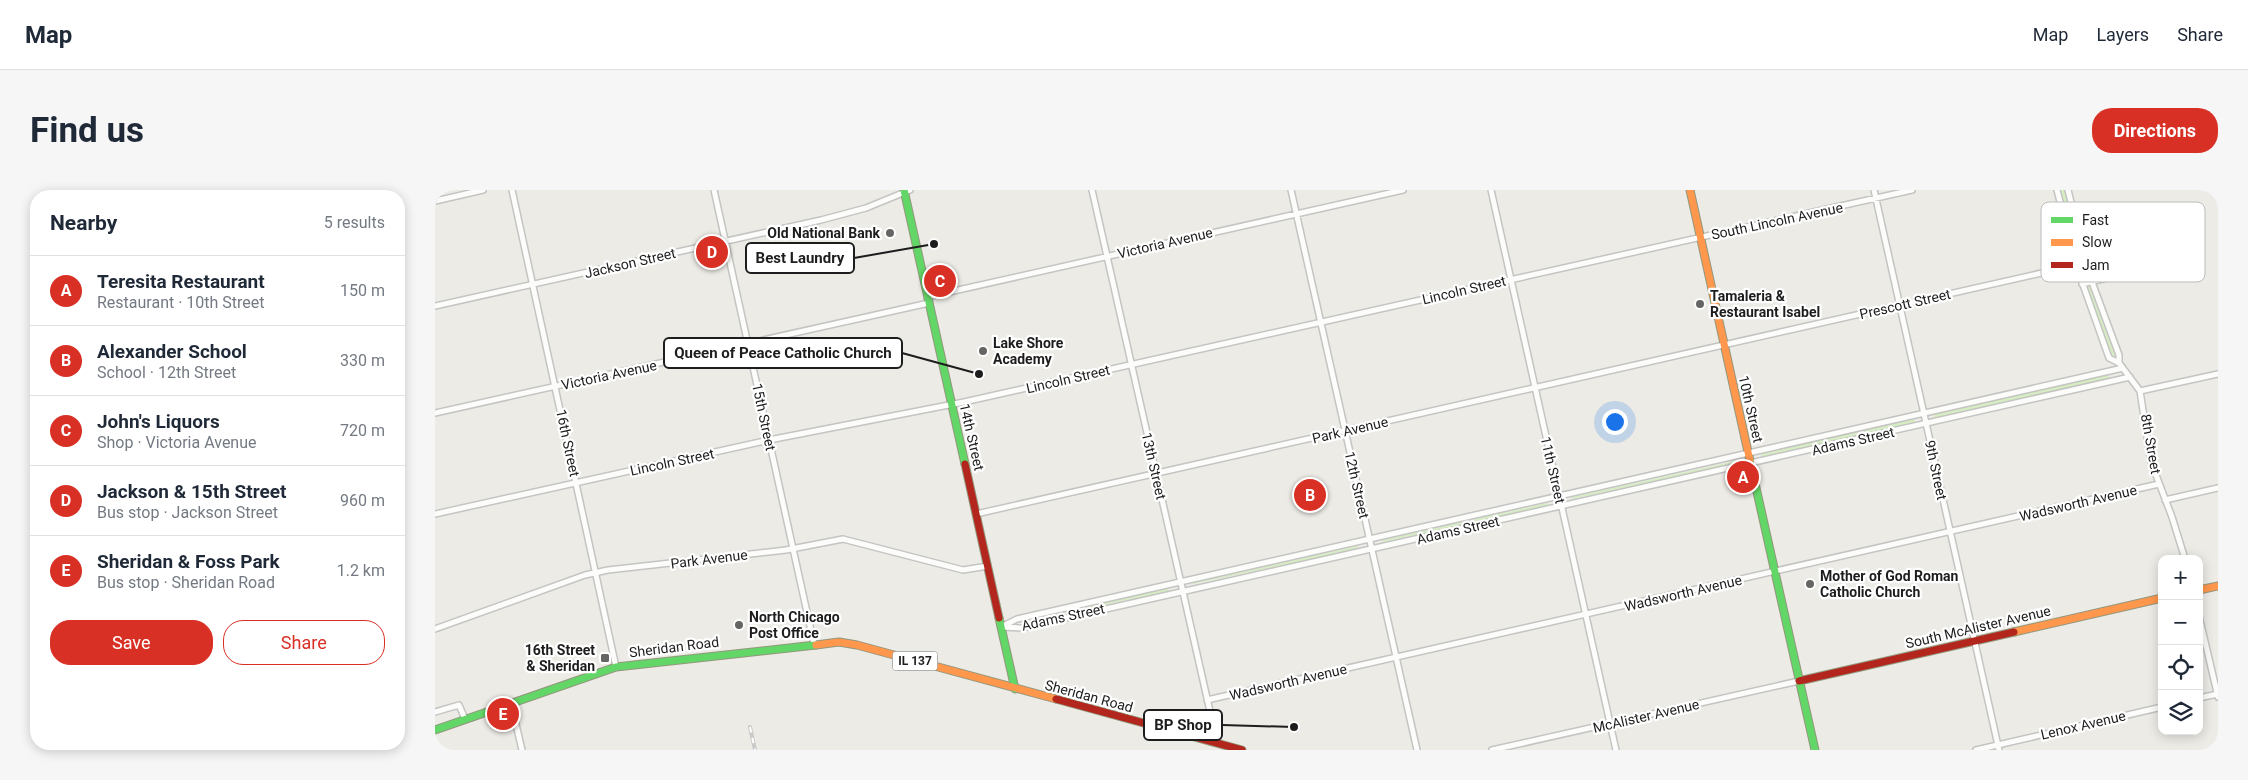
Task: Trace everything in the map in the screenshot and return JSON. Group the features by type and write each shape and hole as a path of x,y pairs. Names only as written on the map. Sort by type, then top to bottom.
{"main road":[{"name":"10th Street","path":"1690,190 1815,750"},
{"name":"14th Street","path":"906,191 928,300 1015,688"},
{"path":"2203,589 2218,586"},
{"name":"South McAlister Avenue","path":"1799,681 2158,599"},
{"name":"Sheridan Road","path":"435,730 616,667 814,644 846,643 1242,750"}],"street":[{"path":"435,201 483,190"},
{"name":"16th Street","path":"512,190 616,667"},
{"name":"15th Street","path":"713,190 814,644"},
{"name":"13th Street","path":"1092,190 1214,729 1211,742"},
{"name":"12th Street","path":"1291,190 1417,750"},
{"name":"Victoria Avenue","path":"435,413 748,344 1107,256 1403,190"},
{"name":"11th Street","path":"1491,190 1616,750"},
{"name":"9th Street","path":"1874,190 1999,747"},
{"name":"South Lincoln Avenue","path":"1700,237 1913,190"},
{"name":"Jackson Street","path":"435,306 725,242 859,210 906,191"},
{"name":"Lincoln Street","path":"435,514 769,440 952,405 1700,237"},
{"name":"Prescott Street","path":"1725,346 2041,273"},
{"path":"2082,284 2088,282"},
{"name":"8th Street","path":"2091,282 2119,355 2119,363"},
{"name":"8th Street","path":"2082,284 2109,358 2119,363 2140,391 2151,462 2184,555"},
{"name":"Park Avenue","path":"976,514 1725,346"},
{"name":"Adams Street","path":"1001,627 1017,619 2123,368"},
{"path":"2140,391 2218,374"},
{"name":"Adams Street","path":"1001,627 1022,628 1182,590 1372,550 2130,377"},
{"name":"Wadsworth Avenue","path":"1207,700 2159,484"},
{"path":"2165,500 2218,488"},
{"name":"Park Avenue","path":"435,629 596,573 793,549 843,540 851,540 963,570 988,566"},
{"path":"2203,633 2218,695 2203,697"},
{"name":"McAlister Avenue","path":"1492,750 1799,681"},
{"path":"511,703 522,750"},
{"path":"435,712 459,704 465,719"},
{"name":"Lenox Avenue","path":"1976,750 1999,747 2158,708"}],"green space":[{"path":"2061,190 2065,190 2068,202 2064,202"},
{"path":"2088,286 2116,359 2113,359 2086,288"},
{"path":"2109,376 2108,379 1937,419 1934,417 1935,414"},
{"path":"1915,420 1915,423 1761,457 1762,454"},
{"path":"1739,461 1738,463 1571,499 1572,497"},
{"path":"1548,503 1548,506 1382,542 1383,540"},
{"path":"1358,546 1358,549 1193,584 1193,583"},
{"path":"1168,588 1169,591 1017,623 1018,622"}],"railway":[{"path":"750,727 755,750"}],"traffic: fast":[{"path":"904,190 965,464"},
{"path":"1750,461 1815,750"},
{"path":"999,618 1015,689"},
{"path":"435,730 616,667 816,645"}],"traffic: slow":[{"path":"1690,190 1750,461"},
{"path":"2203,589 2218,586"},
{"path":"2014,632 2158,599"},
{"path":"816,645 839,642 857,645 1056,699"}],"traffic: jam":[{"path":"965,464 999,618"},
{"path":"1799,681 2014,632"},
{"path":"1056,699 1242,750"}],"place":[{"name":"Old National Bank","path":"890,233"},
{"name":"Best Laundry","path":"934,244"},
{"name":"Jackson & 15th Street","path":"712,252"},
{"name":"John's Liquors","path":"940,281"},
{"name":"Tamaleria & Restaurant Isabel","path":"1700,304"},
{"name":"Lake Shore Academy","path":"983,351"},
{"name":"Queen of Peace Catholic Church","path":"979,374"},
{"name":"Teresita Restaurant","path":"1743,477"},
{"name":"Alexander School","path":"1310,495"},
{"name":"Mother of God Roman Catholic Church","path":"1810,584"},
{"name":"North Chicago Post Office","path":"739,625"},
{"name":"16th Street & Sheridan","path":"605,658"},
{"name":"Sheridan & Foss Park","path":"503,714"},
{"name":"BP Shop","path":"1294,727"}]}
